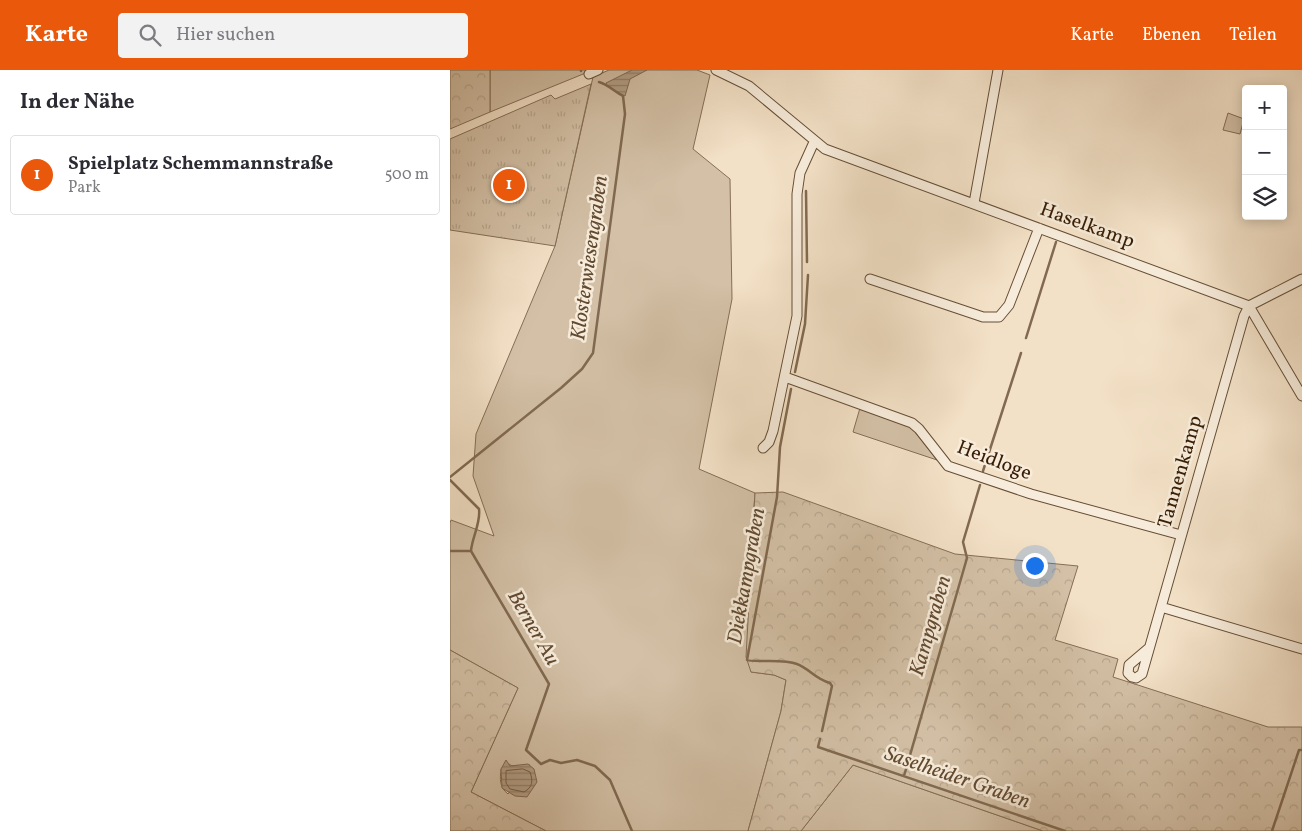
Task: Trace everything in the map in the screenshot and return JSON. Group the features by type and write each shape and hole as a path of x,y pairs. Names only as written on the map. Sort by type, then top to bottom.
{"street":[{"name":"Haselkamp","path":"716,70 749,86 825,150 974,203 1249,306"},
{"path":"974,203 998,70"},
{"path":"763,448 769,442 773,431 797,316 797,194 800,173 814,142"},
{"path":"870,279 984,317 999,317 1009,305 1039,228"},
{"path":"1302,279 1249,306 1302,396"},
{"name":"Tannenkamp","path":"1149,648 1244,316 1249,306"},
{"name":"Heidloge","path":"785,377 912,423 919,429 948,466 1031,494 1181,535"},
{"path":"1161,608 1302,649"}],"green space":[{"path":"450,70 490,70 490,112 450,129"},
{"path":"490,70 593,70 490,112"},
{"path":"609,70 697,70 710,75 693,149 730,179 732,299 699,469 755,493 750,558 751,672 774,675 786,680 781,711 748,831 546,831 471,792 518,688 450,650 450,523 451,520 494,536 473,476 476,434 555,246 593,77","holes":["509,764 512,766 530,765 508,794 502,786 500,779 501,769"]},
{"path":"591,84 555,246 450,230 450,139 551,95 555,99"},
{"path":"1228,113 1242,118 1240,134 1223,130"},
{"path":"860,408 908,423 937,460 853,432"},
{"path":"783,492 955,554 1078,566 1055,640 1118,659 1113,677 1268,727 1302,727 1302,831 1043,831 853,765 801,831 748,831 781,711 786,680 774,675 751,672 746,657 755,493"},
{"path":"450,650 518,688 471,792 546,831 450,831"},
{"path":"853,765 1043,831 801,831"}],"water":[{"path":"632,70 647,70 630,79 625,96 607,86 606,83"},
{"path":"506,760 510,766 528,764 534,769 537,782 527,797 515,796 502,788 501,769"}],"waterway":[{"name":"Klosterwiesengraben","path":"450,477 561,388 582,369 593,353 625,114 623,96 599,82"},
{"name":"Diekkampgraben","path":"806,191 807,262"},
{"name":"Kampgraben","path":"1026,338 1056,242"},
{"name":"Diekkampgraben","path":"795,372 805,324 808,275"},
{"name":"Kampgraben","path":"983,471 1021,353"},
{"name":"Diekkampgraben","path":"791,389 780,447 777,497 747,660 791,662 802,666 820,679 830,683 832,686 822,731"},
{"name":"Klosterwiesengraben","path":"450,480 479,509 479,519 471,551"},
{"name":"Kampgraben","path":"904,776 967,558 963,542 980,485"},
{"path":"450,551 471,551"},
{"name":"Berner Au","path":"471,551 549,684 526,750 541,764 550,760 561,763 577,760 595,766 610,780 632,831"},
{"name":"Saselheider Graben","path":"820,739 818,747 1065,831"},
{"path":"1272,831 1299,750 1302,750"}],"place":[{"name":"Spielplatz Schemmannstraße","path":"509,185"}]}
